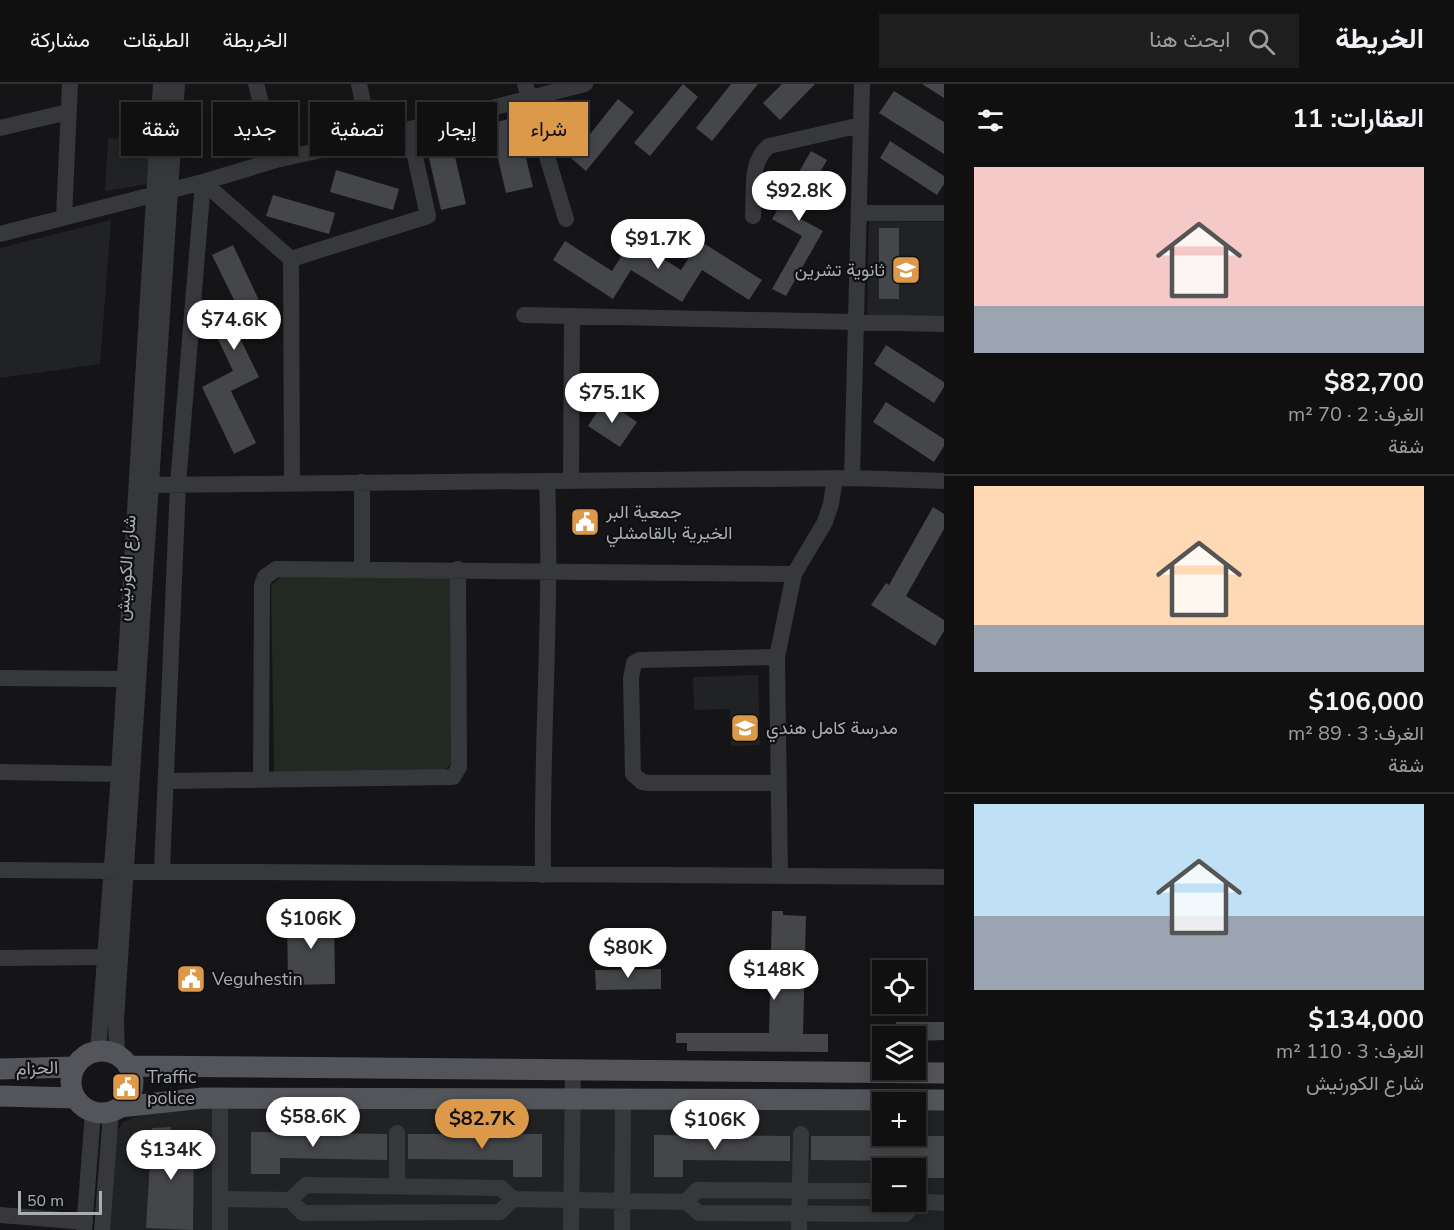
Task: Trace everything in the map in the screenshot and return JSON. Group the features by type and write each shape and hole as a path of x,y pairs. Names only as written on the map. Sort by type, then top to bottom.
{"main road":[{"path":"75,1098 71,1083 75,1067 89,1054 114,1057 573,1070 944,1073"},
{"path":"108,1110 132,1088 114,1057"},
{"name":"الحزام","path":"0,1069 75,1067"},
{"path":"0,1096 75,1098 108,1110 220,1098 944,1100"}],"street":[{"path":"64,217 70,84"},
{"name":"شارع الكورنيش","path":"161,84 163,190"},
{"name":"شارع الكورنيش","path":"114,1057 104,957 119,870 163,190 177,84"},
{"path":"256,84 276,160"},
{"path":"359,84 363,102"},
{"path":"405,130 527,91 585,84"},
{"path":"780,875 777,657 794,574 825,522 844,478 856,323 862,84"},
{"path":"527,91 566,219"},
{"path":"0,128 69,112"},
{"path":"753,216 756,162 763,150 769,146 861,125"},
{"path":"291,259 428,216 409,129"},
{"path":"0,234 310,152"},
{"path":"203,182 291,259 292,483"},
{"path":"162,870 178,484 203,182"},
{"path":"859,213 944,213"},
{"path":"524,315 944,324"},
{"path":"571,480 572,316"},
{"path":"143,485 844,478 944,481"},
{"path":"543,875 542,787 550,570 547,481"},
{"path":"362,482 362,569"},
{"name":"شارع الكورنيش","path":"114,1057 119,774 125,680 143,485"},
{"path":"261,780 263,581 276,569 794,574"},
{"path":"166,782 445,779 456,774 459,767 458,569"},
{"path":"777,657 640,660 634,663 631,678 633,774 636,778 649,783 779,783"},
{"path":"0,678 125,680"},
{"path":"0,772 119,774"},
{"path":"0,870 944,877"},
{"path":"0,958 104,957"},
{"path":"571,1230 573,1070"},
{"path":"220,1098 220,1230"},
{"path":"622,1230 623,1099"},
{"path":"1,1220 85,1226 108,1110"},
{"path":"102,1230 108,1110"},
{"path":"397,1133 397,1186"},
{"path":"800,1222 801,1134"},
{"path":"220,1199 290,1200 306,1185 397,1186 501,1188 513,1199 686,1202 699,1213 800,1222 905,1214 907,1212"},
{"path":"686,1202 697,1190 872,1191"},
{"path":"290,1200 303,1213 397,1222 500,1212 513,1199"},
{"path":"926,1202 944,1203"}],"shaded area":[{"path":"108,138 121,138 121,156 150,156 149,184 105,191"},
{"path":"111,220 100,364 0,378 0,248"},
{"name":"ثانوية تشرين","path":"869,221 944,222 944,319 867,318"},
{"path":"282,575 456,578 455,760 444,771 274,772 271,586"},
{"name":"مدرسة كامل هندي","path":"758,675 760,745 731,746 730,709 694,710 693,677"},
{"path":"195,1107 872,1109 872,1146 926,1146 926,1109 944,1109 944,1230 108,1230 115,1136 123,1122 144,1114"}],"building":[{"path":"683,84 698,97 650,156 634,143"},
{"path":"731,84 758,84 712,141 696,128"},
{"path":"782,84 815,84 780,120 763,103"},
{"path":"922,84 944,84 944,98"},
{"path":"894,91 944,122 944,154 879,113"},
{"path":"618,99 634,112 586,171 571,158 573,156 588,156 588,137"},
{"path":"509,119 509,156 525,156 533,187 506,193 497,154 497,122"},
{"path":"890,141 944,176 944,184 937,195 880,158"},
{"path":"811,151 827,160 795,216 823,231 786,296 772,289 802,236 772,219"},
{"path":"428,156 455,156 466,204 441,210"},
{"path":"336,170 399,189 393,210 330,192"},
{"path":"273,195 335,213 329,234 266,216"},
{"path":"879,228 899,228 899,299 879,299"},
{"path":"632,239 681,270 700,241 762,280 749,300 702,270 682,302 631,270 613,299 553,260 565,241 612,271"},
{"path":"233,245 264,311 234,326 259,377 231,391 256,443 234,454 202,387 233,371 210,322 238,308 212,255"},
{"path":"886,345 944,382 944,387 934,403 874,364"},
{"path":"605,400 637,422 620,447 588,426"},
{"path":"886,402 944,439 944,446 934,462 873,422"},
{"path":"933,507 944,514 944,529 906,596 944,620 944,631 935,646 871,605 886,583 889,585"},
{"path":"772,911 783,911 783,915 806,916 803,1034 828,1034 828,1052 687,1051 687,1043 676,1043 676,1033 769,1033"},
{"path":"334,915 335,984 288,985 287,916"},
{"path":"661,969 661,989 596,990 595,970"},
{"path":"896,1022 944,1022 944,1040 926,1041 926,1026 896,1026"},
{"path":"171,1127 171,1133 194,1133 193,1230 146,1228 152,1128"},
{"path":"251,1132 387,1134 387,1160 280,1158 280,1174 251,1174"},
{"path":"408,1134 542,1134 542,1177 513,1177 513,1160 408,1159"},
{"path":"654,1135 790,1136 790,1161 683,1160 683,1177 654,1177"},
{"path":"811,1136 872,1136 872,1146 926,1146 926,1136 944,1136 944,1178 926,1178 926,1158 811,1160"}],"place":[{"name":"ثانوية تشرين","path":"906,270"},
{"name":"جمعية البر الخيرية بالقامشلي","path":"585,522"},
{"name":"مدرسة كامل هندي","path":"745,728"},
{"name":"Veguhestin","path":"191,979"},
{"name":"Traffic police","path":"126,1087"}]}
